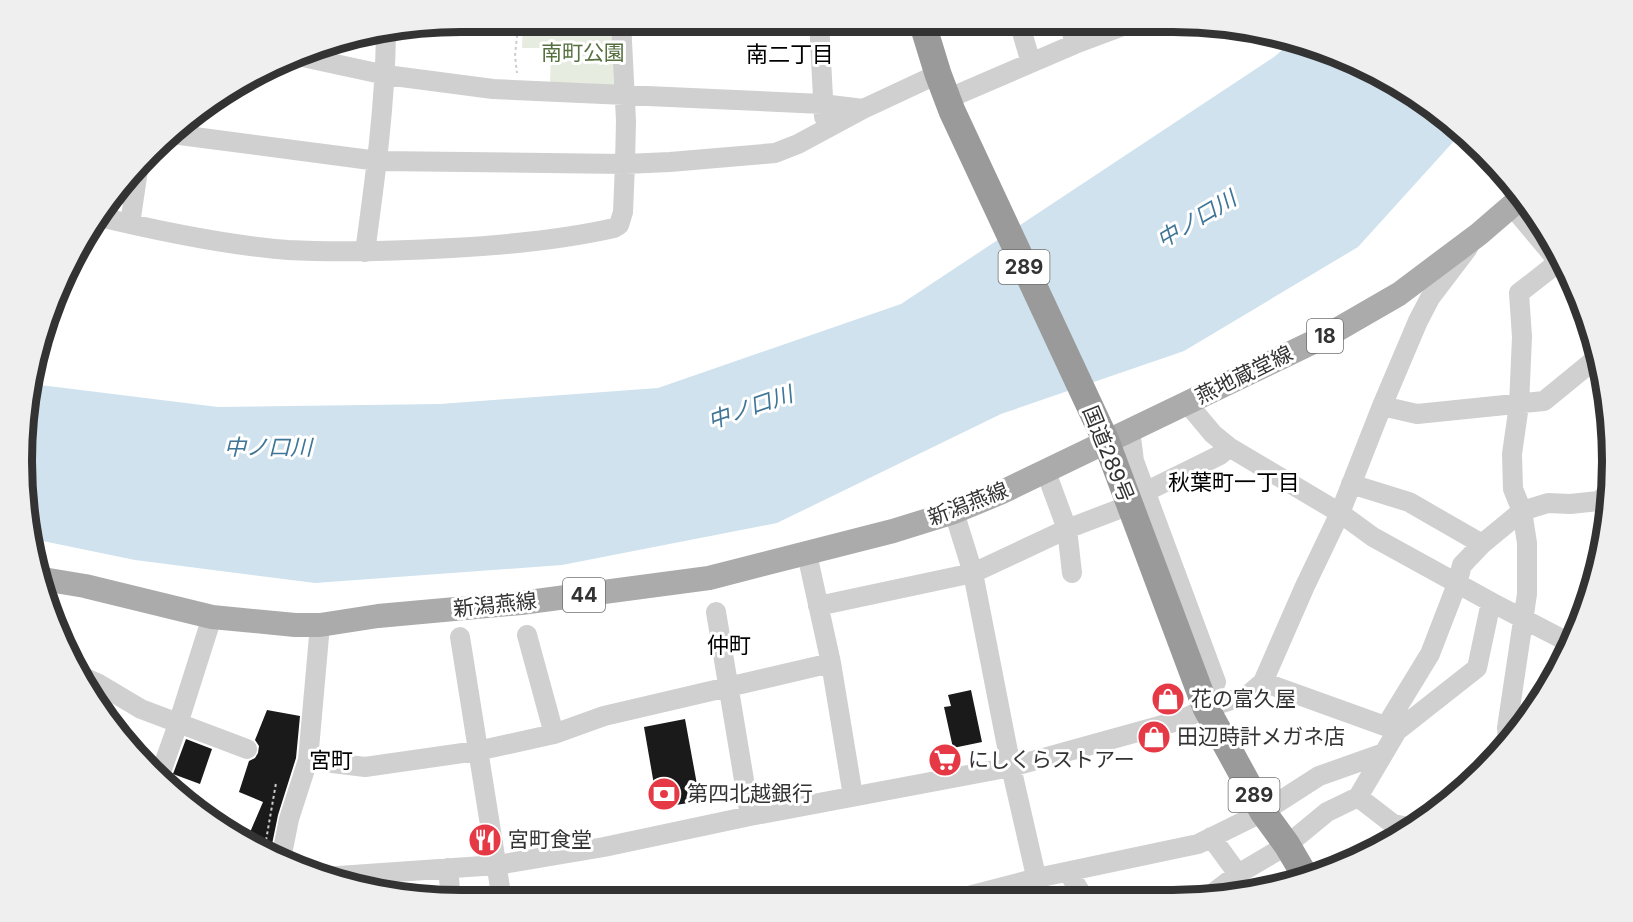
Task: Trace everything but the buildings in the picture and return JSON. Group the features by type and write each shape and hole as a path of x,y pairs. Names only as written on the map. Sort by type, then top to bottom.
{"highway":[{"name":"国道289号","path":"925,32 949,105 1097,438 1205,706 1263,812 1302,870"}],"main road":[{"name":"燕地蔵堂線","path":"1097,438 1130,430 1328,335 1398,294 1479,234 1515,203"},
{"name":"新潟燕線","path":"48,580 84,586 212,617 320,625 378,616 521,603 709,578 807,554 954,512 1046,472 1097,438"}],"street":[{"path":"107,218 198,237 286,249 365,252 525,243 614,228 621,219 625,164 625,96 621,32"},
{"path":"819,32 825,129"},
{"path":"1022,32 1031,63"},
{"path":"1072,32 1075,44"},
{"path":"949,105 1031,63 1107,32"},
{"path":"365,252 378,161 386,75 386,38"},
{"path":"311,59 386,75 493,89 822,104 863,110"},
{"path":"181,135 378,161 625,164 747,157 775,153 798,144 938,74"},
{"path":"130,224 137,180"},
{"path":"351,876 497,865 604,847 750,816 1011,766 1180,720 1205,706 1248,695 1263,682 1340,513 1382,406 1430,298 1479,234"},
{"path":"1507,729 1527,594 1527,543 1522,511 1513,489 1512,454 1520,405 1522,337 1519,292 1554,265"},
{"path":"1382,406 1417,414 1544,401 1590,363"},
{"path":"1187,403 1213,434 1229,447 1340,513 1373,537 1562,640"},
{"path":"1130,430 1134,461 1216,682 1205,706"},
{"path":"1097,438 1191,690 1205,706"},
{"path":"1145,492 1220,455 1229,447"},
{"path":"1046,472 1067,529 1072,573"},
{"path":"1351,484 1409,502 1482,544"},
{"path":"1226,887 1238,874 1287,845 1327,812 1358,796 1384,753 1391,729 1430,654 1462,565 1482,544 1522,511 1548,502 1570,504 1600,500"},
{"path":"818,606 973,573 1067,529 1122,508"},
{"path":"954,512 973,573 1011,766 1039,890"},
{"path":"807,554 831,663 853,796"},
{"path":"1391,729 1477,668 1491,602"},
{"path":"716,612 750,816"},
{"path":"162,770 212,617"},
{"path":"282,851 288,819 308,760 320,625"},
{"path":"528,635 555,734"},
{"path":"460,637 501,890"},
{"path":"308,760 366,767 477,751 555,734 604,716 831,663"},
{"path":"92,681 141,709 248,749"},
{"path":"1263,682 1391,729"},
{"path":"1022,890 1037,878 1198,844 1263,812 1319,776 1384,753"},
{"path":"1358,796 1393,824 1399,825"},
{"path":"1211,837 1238,874"},
{"path":"448,868 450,890"},
{"path":"1068,872 1079,890"}],"path":[{"path":"517,32 515,57 520,90"},
{"path":"266,843 276,783"}],"green space":[{"name":"南町公園","path":"523,32 617,32 618,86 550,85 551,48 522,48"}],"water":[{"name":"中ノ口川","path":"1286,47 1336,64 1387,89 1411,104 1456,139 1358,247 1184,351 1001,414 777,523 562,565 315,583 135,560 39,540 32,489 32,433 39,385 218,407 440,404 658,388 901,304 1274,57"}],"place":[{"name":"花の富久屋","path":"1168,699"},
{"name":"田辺時計メガネ店","path":"1154,737"},
{"name":"にしくらストアー","path":"945,760"},
{"name":"第四北越銀行","path":"664,794"},
{"name":"宮町食堂","path":"485,840"}],"district":[{"name":"南二丁目","path":"790,54"},
{"name":"秋葉町一丁目","path":"1234,482"},
{"name":"仲町","path":"729,645"},
{"name":"宮町","path":"331,760"}]}
